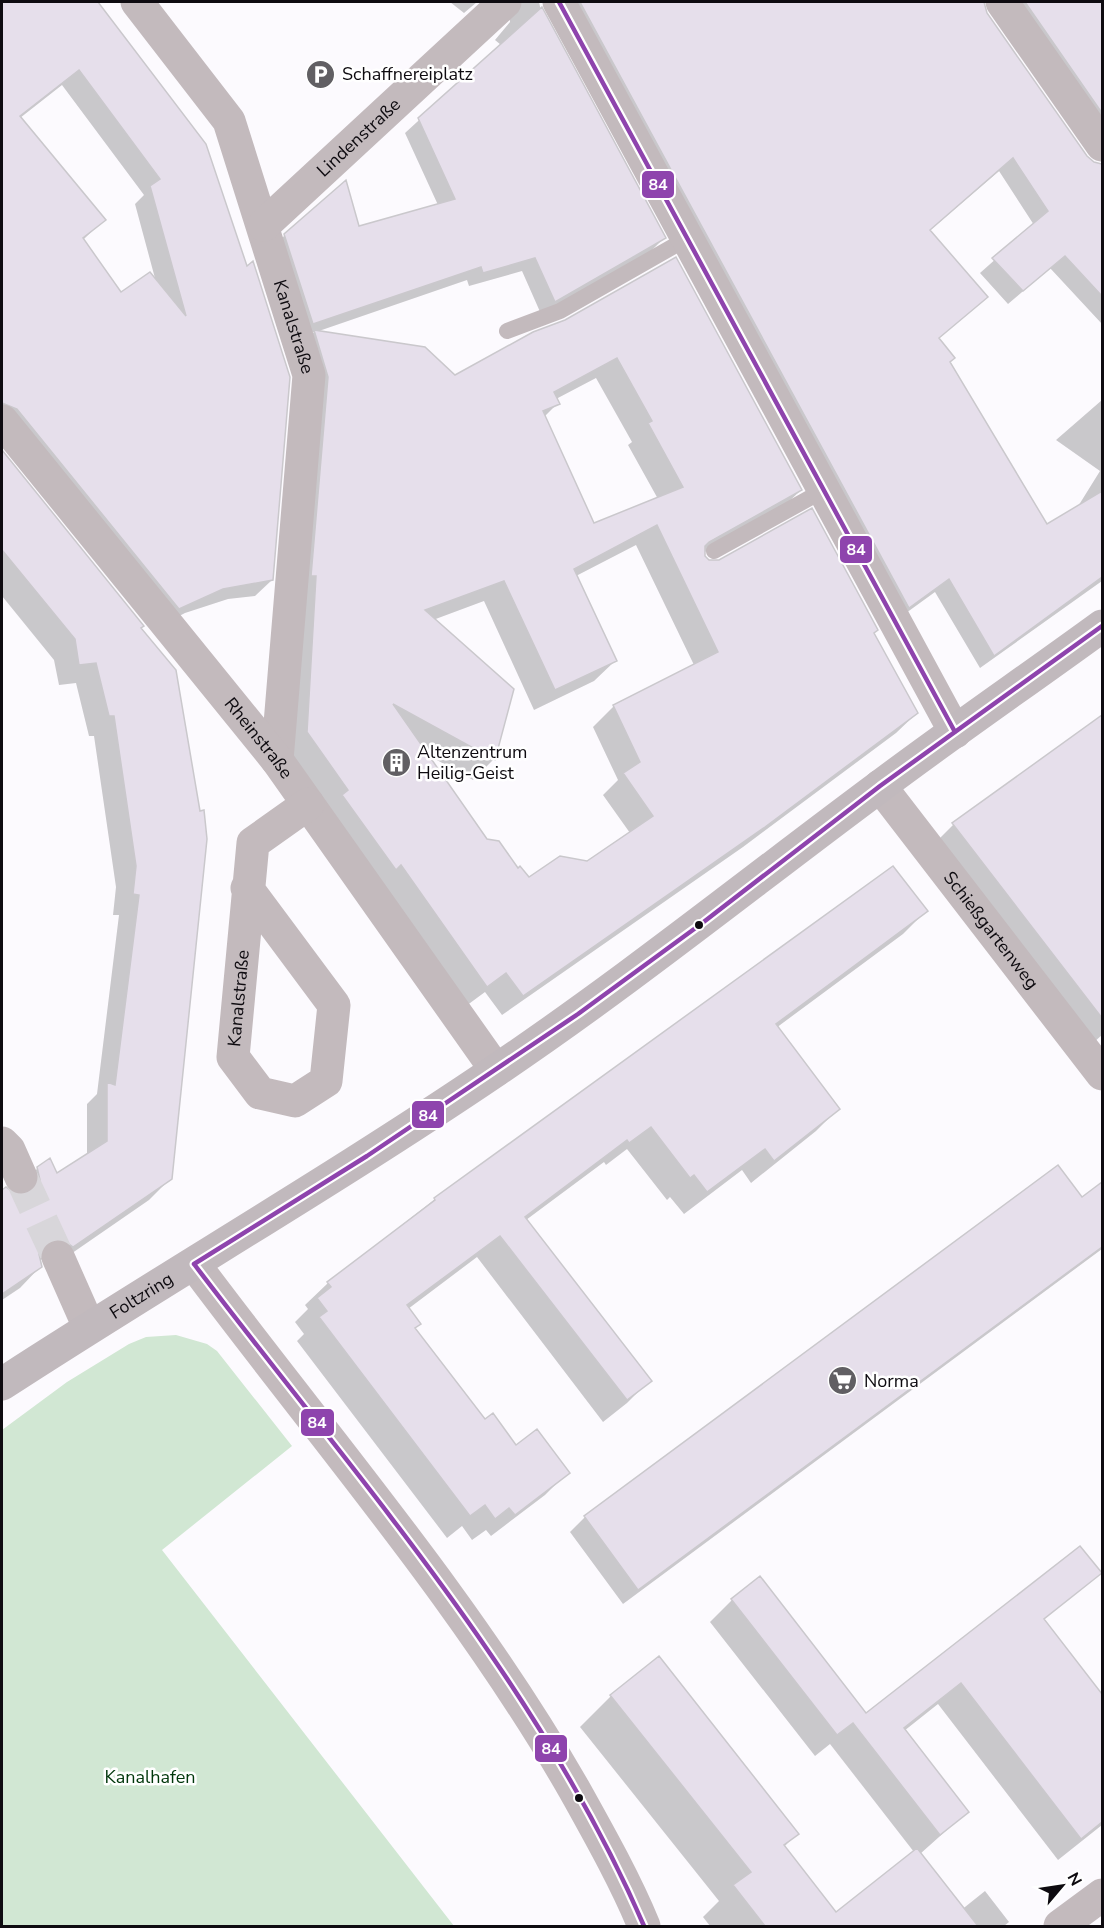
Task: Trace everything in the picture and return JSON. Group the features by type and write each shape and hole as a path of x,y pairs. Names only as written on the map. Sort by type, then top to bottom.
{"street":[{"name":"Kanalstraße","path":"137,2 229,121 264,225 309,375 278,760"},
{"name":"Lindenstraße","path":"264,225 505,2"},
{"path":"560,2 955,732"},
{"path":"1002,2 1102,145"},
{"name":"Rheinstraße","path":"2,421 278,760 496,1070"},
{"name":"Foltzring","path":"2,1384 89,1327 330,1180 496,1070 701,924 880,786 1102,626"},
{"name":"Schießgartenweg","path":"880,786 1102,1074"},
{"name":"Kanalstraße","path":"247,888 334,1005 326,1081 295,1101 260,1094 233,1057 247,888 253,843 308,804"},
{"path":"2,1143 9,1150 21,1177"},
{"path":"58,1257 89,1327"},
{"path":"194,1264 478,1636 548,1744 592,1821 644,1926"},
{"path":"1060,1926 1102,1895"}],"lane":[{"path":"507,332 560,311 688,238"},
{"path":"714,551 824,490"}],"green space":[{"name":"Kanalhafen","path":"176,1335 207,1344 217,1351 292,1446 162,1550 454,1926 2,1926 2,1430 67,1382 129,1344 146,1337"}],"building":[{"path":"2,2 98,2 206,144 247,266 253,261 290,377 273,580 223,589 179,609 17,409 2,403","holes":["79,70 160,179 150,186 186,316 150,272 121,292 83,238 106,220 20,116"]},
{"path":"580,2 984,2 987,13 1087,156 1094,162 1102,164 1102,296 1065,256 1023,291 992,258 1048,211 1013,158 930,230 988,297 939,338 955,358 950,362 1047,524 1102,491 1102,577 994,656 949,579 909,608"},
{"path":"1025,2 1102,2 1102,113"},
{"path":"542,7 666,238 555,302 535,258 483,273 481,267 313,324 284,234 346,180 359,226 455,199 418,118"},
{"path":"676,257 802,490 709,542 705,546 705,556 709,560 719,560 812,508 878,630 874,633 918,713 765,827 523,996 506,973 487,987 401,865 396,870 342,795 348,790 307,732 316,576 311,576 328,377 314,330 425,347 455,375 533,332 565,320","holes":["617,358 652,421 648,423 683,487 594,523 543,411 560,404 554,392","657,525 718,652 613,705 640,762 623,773 653,816 587,861 560,856 529,877 520,866 518,868 499,841 487,839 393,704 495,760 514,689 425,610 504,581 555,690 617,661 574,569"]},
{"path":"2,450 144,626 141,628 176,670 200,811 204,810 207,839 172,1179 73,1247 61,1238 50,1240 39,1254 42,1267 2,1294 2,1190 6,1187 18,1196 29,1194 40,1180 37,1167 50,1158 57,1173 107,1141 107,1082 115,1085 139,895 133,894 136,866 114,716 109,716 96,663 79,665 75,639 2,550"},
{"path":"1102,715 1102,1018 952,823"},
{"path":"893,866 928,911 776,1024 840,1109 774,1161 765,1149 707,1192 694,1175 690,1178 651,1127 629,1143 627,1140 525,1217 652,1381 627,1400 500,1236 407,1305 421,1324 415,1328 485,1419 493,1413 516,1445 537,1429 570,1473 515,1515 509,1508 495,1519 485,1505 470,1516 319,1317 327,1311 317,1298 331,1287 327,1282 435,1200 434,1198"},
{"name":"Norma","path":"1058,1165 1082,1197 1102,1182 1102,1247 638,1590 584,1516"},
{"path":"1080,1546 1102,1573 1044,1619 1102,1694 1102,1822 1081,1839 961,1683 904,1728 969,1812 940,1835 853,1723 837,1735 731,1599 760,1576 866,1713"},
{"path":"659,1656 799,1834 784,1845 836,1912 917,1848 978,1926 765,1926 733,1885 751,1872 610,1695"}],"tunnel":[{"path":"21,1177 58,1257"}],"transit line":[{"name":"84","path":"559,2 955,732"},
{"name":"84","path":"194,1264 367,1156 578,1014 701,924 880,786 1102,626"},
{"name":"84","path":"194,1264 379,1501 497,1664 551,1748 601,1836 644,1926"}],"place":[{"name":"Schaffnereiplatz","path":"321,74"},
{"name":"Altenzentrum Heilig-Geist","path":"396,762"},
{"name":"Norma","path":"843,1381"}]}
